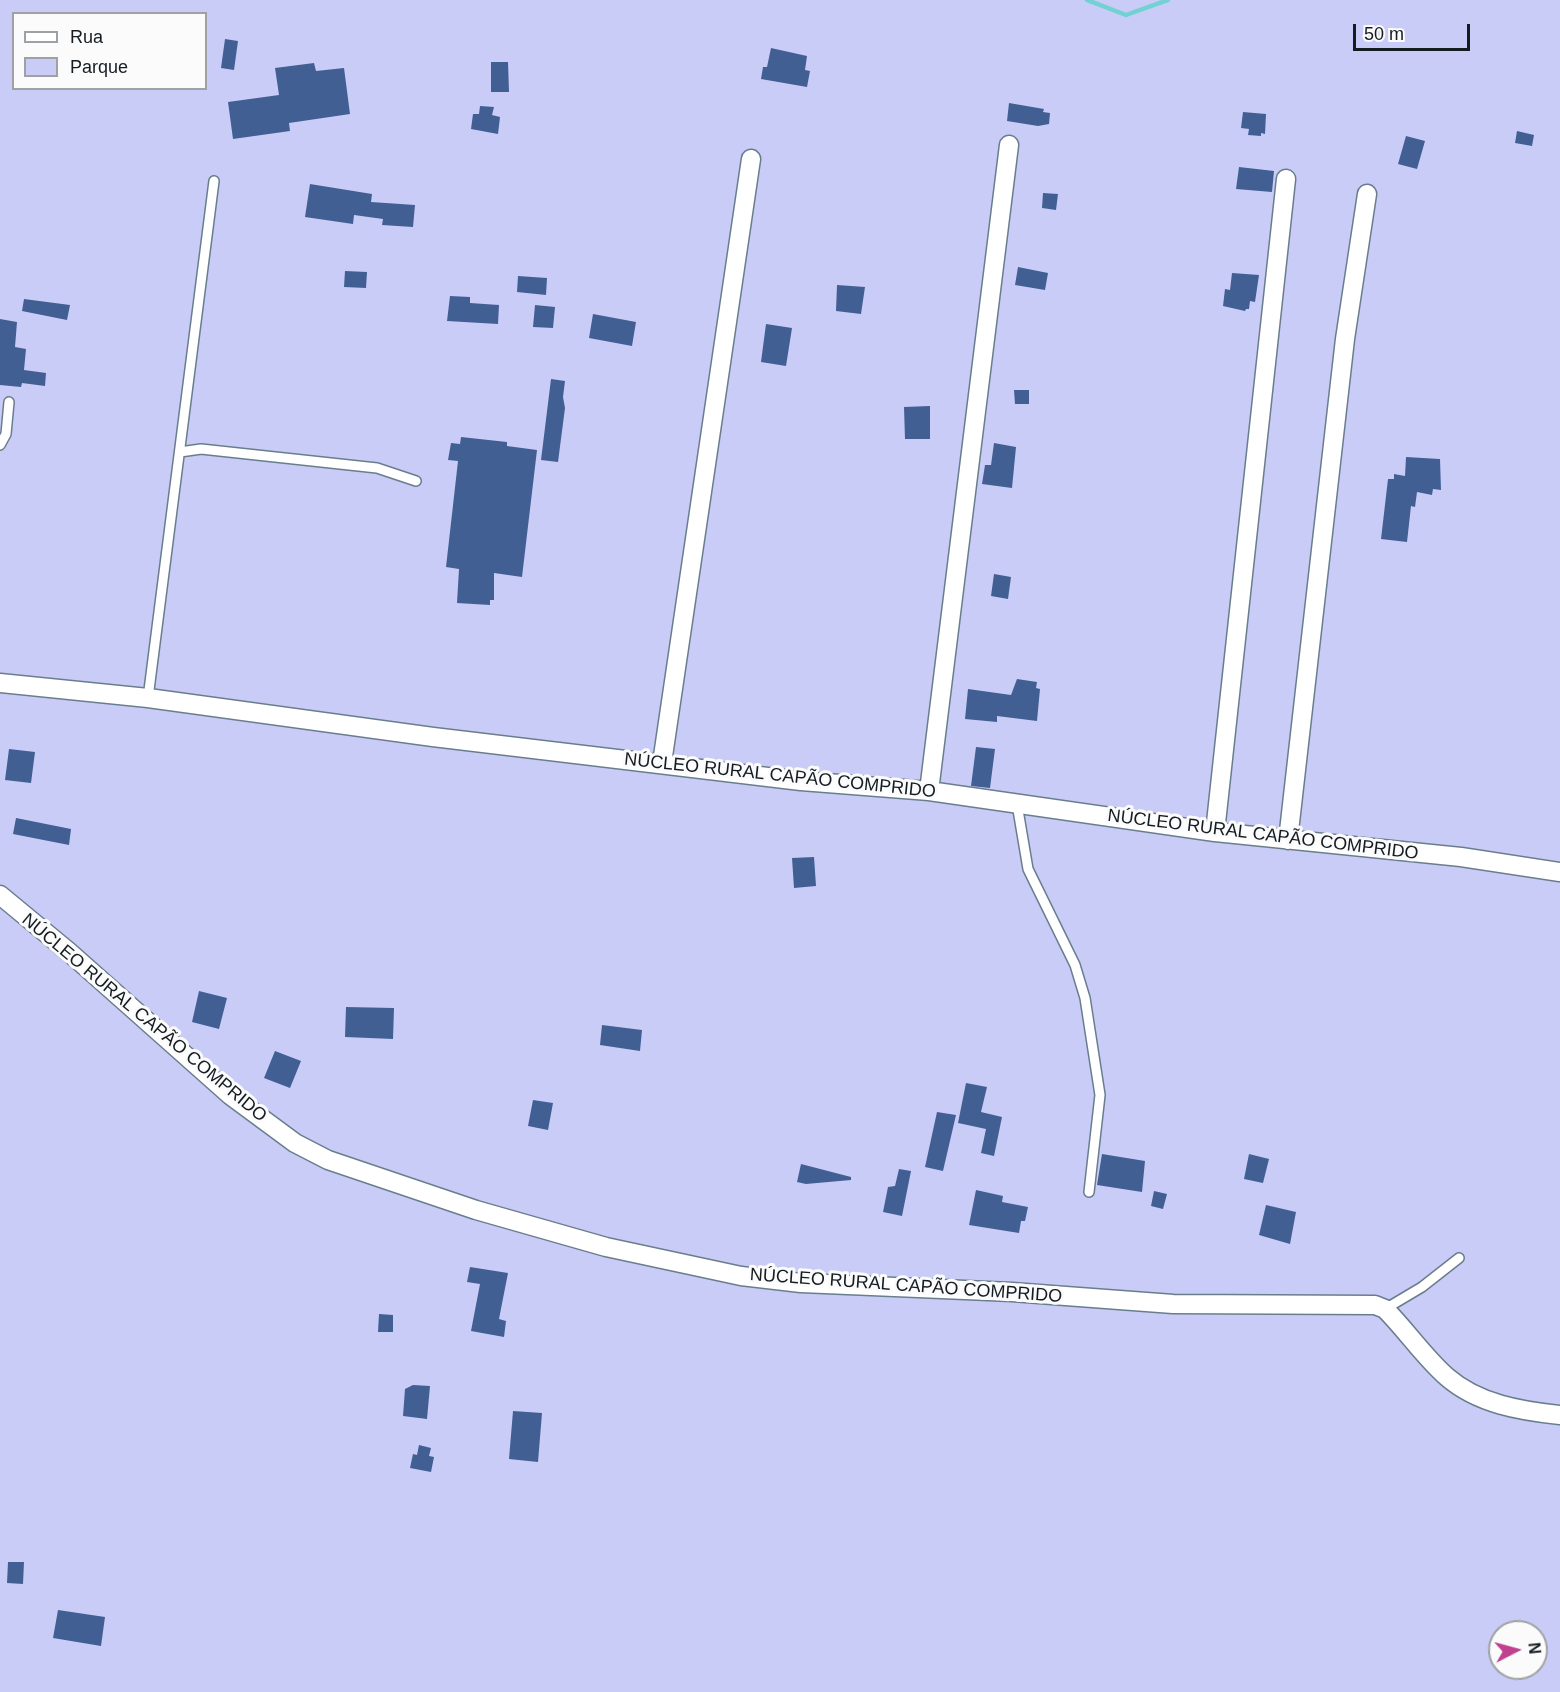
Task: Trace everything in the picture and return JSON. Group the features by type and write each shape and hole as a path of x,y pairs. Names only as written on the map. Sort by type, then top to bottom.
{"street":[{"path":"929,792 1009,145"},
{"path":"662,764 751,159"},
{"path":"1215,832 1286,179"},
{"path":"1288,840 1344,351 1367,194"},
{"name":"NÚCLEO RURAL CAPÃO COMPRIDO","path":"0,683 148,698 433,737 801,781 929,792 1215,832 1461,857 1560,872"},
{"name":"NÚCLEO RURAL CAPÃO COMPRIDO","path":"0,895 69,952 230,1095 295,1143 328,1160 476,1210 606,1247 741,1276 801,1283 1012,1293 1173,1304 1369,1305 1385,1309"},
{"path":"1385,1309 1446,1376 1467,1391 1489,1401 1560,1415"}],"lane":[{"path":"148,698 214,181"},
{"path":"0,445 6,434 9,402"},
{"path":"180,452 201,449 377,468 416,481"},
{"path":"1017,804 1028,869 1075,965 1085,998 1100,1095 1089,1192"},
{"path":"1385,1309 1422,1287 1459,1258"}],"green space":[{"path":"0,0 1560,0 1560,1692 0,1692"}],"building":[{"path":"225,39 238,41 234,70 221,68"},
{"path":"771,48 807,56 805,70 810,71 807,87 761,79 763,67 767,67"},
{"path":"491,62 508,62 509,92 491,92"},
{"path":"314,63 316,71 344,68 350,114 289,123 290,131 233,139 228,102 279,95 275,68"},
{"path":"1009,103 1044,109 1043,112 1050,113 1049,124 1038,126 1007,121"},
{"path":"480,106 494,107 492,115 500,117 498,134 471,129 473,114 479,114"},
{"path":"1243,112 1266,114 1265,134 1248,135 1249,129 1241,128"},
{"path":"1517,131 1534,135 1532,146 1515,143"},
{"path":"1406,136 1425,141 1417,169 1398,164"},
{"path":"1239,167 1274,171 1272,192 1236,189"},
{"path":"310,184 372,194 371,202 415,205 413,227 382,225 383,219 354,215 353,224 305,217"},
{"path":"1043,193 1058,194 1056,210 1042,208"},
{"path":"1018,267 1048,273 1045,290 1015,285"},
{"path":"345,271 367,272 366,288 344,287"},
{"path":"1232,273 1259,275 1255,302 1250,301 1249,309 1245,311 1223,306 1225,289 1230,290"},
{"path":"518,276 547,278 546,295 517,292"},
{"path":"837,285 865,287 861,314 836,311"},
{"path":"450,296 470,297 470,303 499,305 498,324 447,321"},
{"path":"24,299 70,305 67,320 22,311"},
{"path":"535,305 555,307 553,328 533,327"},
{"path":"593,314 636,322 632,346 589,338"},
{"path":"0,319 17,322 15,347 26,349 24,370 46,373 45,386 22,383 21,387 0,385"},
{"path":"766,324 792,328 786,366 761,362"},
{"path":"551,379 565,381 563,397 565,408 558,462 541,460"},
{"path":"1014,390 1029,390 1029,404 1015,404"},
{"path":"930,406 930,439 905,439 904,407"},
{"path":"461,437 507,442 507,446 537,450 522,577 494,573 494,600 490,600 490,605 457,603 459,569 446,567 458,461 448,460 451,443 460,444"},
{"path":"994,443 1016,447 1012,488 982,484 985,465 991,465"},
{"path":"1406,457 1440,459 1441,490 1433,489 1432,495 1417,492 1415,507 1411,506 1407,542 1381,539 1388,479 1394,479 1394,474 1405,476"},
{"path":"994,574 1011,577 1008,599 991,596"},
{"path":"1017,679 1037,682 1036,688 1040,689 1037,721 997,716 997,722 965,719 968,689 1011,695"},
{"path":"976,747 995,749 990,788 971,786"},
{"path":"9,749 35,752 31,783 5,780"},
{"path":"16,818 71,829 69,845 13,834"},
{"path":"814,857 816,886 794,888 792,858"},
{"path":"199,991 227,998 219,1029 192,1022"},
{"path":"346,1007 394,1008 393,1039 345,1037"},
{"path":"602,1025 642,1030 640,1051 600,1045"},
{"path":"275,1051 301,1061 290,1088 264,1078"},
{"path":"966,1083 987,1087 981,1112 1002,1117 994,1156 981,1153 986,1129 958,1123"},
{"path":"533,1100 553,1103 548,1130 528,1126"},
{"path":"937,1112 956,1115 943,1171 925,1167"},
{"path":"1102,1154 1145,1161 1142,1192 1097,1185"},
{"path":"1249,1154 1269,1159 1263,1183 1244,1179"},
{"path":"801,1164 851,1177 851,1180 806,1184 797,1182"},
{"path":"899,1169 911,1171 902,1216 883,1212 888,1187 895,1186"},
{"path":"976,1190 1003,1196 1002,1202 1028,1207 1025,1221 1021,1221 1019,1233 969,1225"},
{"path":"1154,1191 1167,1194 1163,1209 1151,1206"},
{"path":"1266,1205 1296,1212 1290,1244 1259,1235"},
{"path":"470,1267 508,1273 499,1319 506,1321 504,1337 471,1331 480,1284 467,1282"},
{"path":"379,1314 393,1315 393,1332 378,1332"},
{"path":"413,1385 430,1386 427,1419 403,1416 405,1389"},
{"path":"513,1411 542,1413 538,1462 509,1459"},
{"path":"419,1445 431,1448 429,1456 434,1457 431,1472 410,1468 413,1454 417,1455"},
{"path":"8,1562 24,1562 23,1584 7,1583"},
{"path":"58,1610 105,1617 101,1646 53,1638"}],"waterway":[{"path":"1087,0 1126,15 1168,0"}]}
